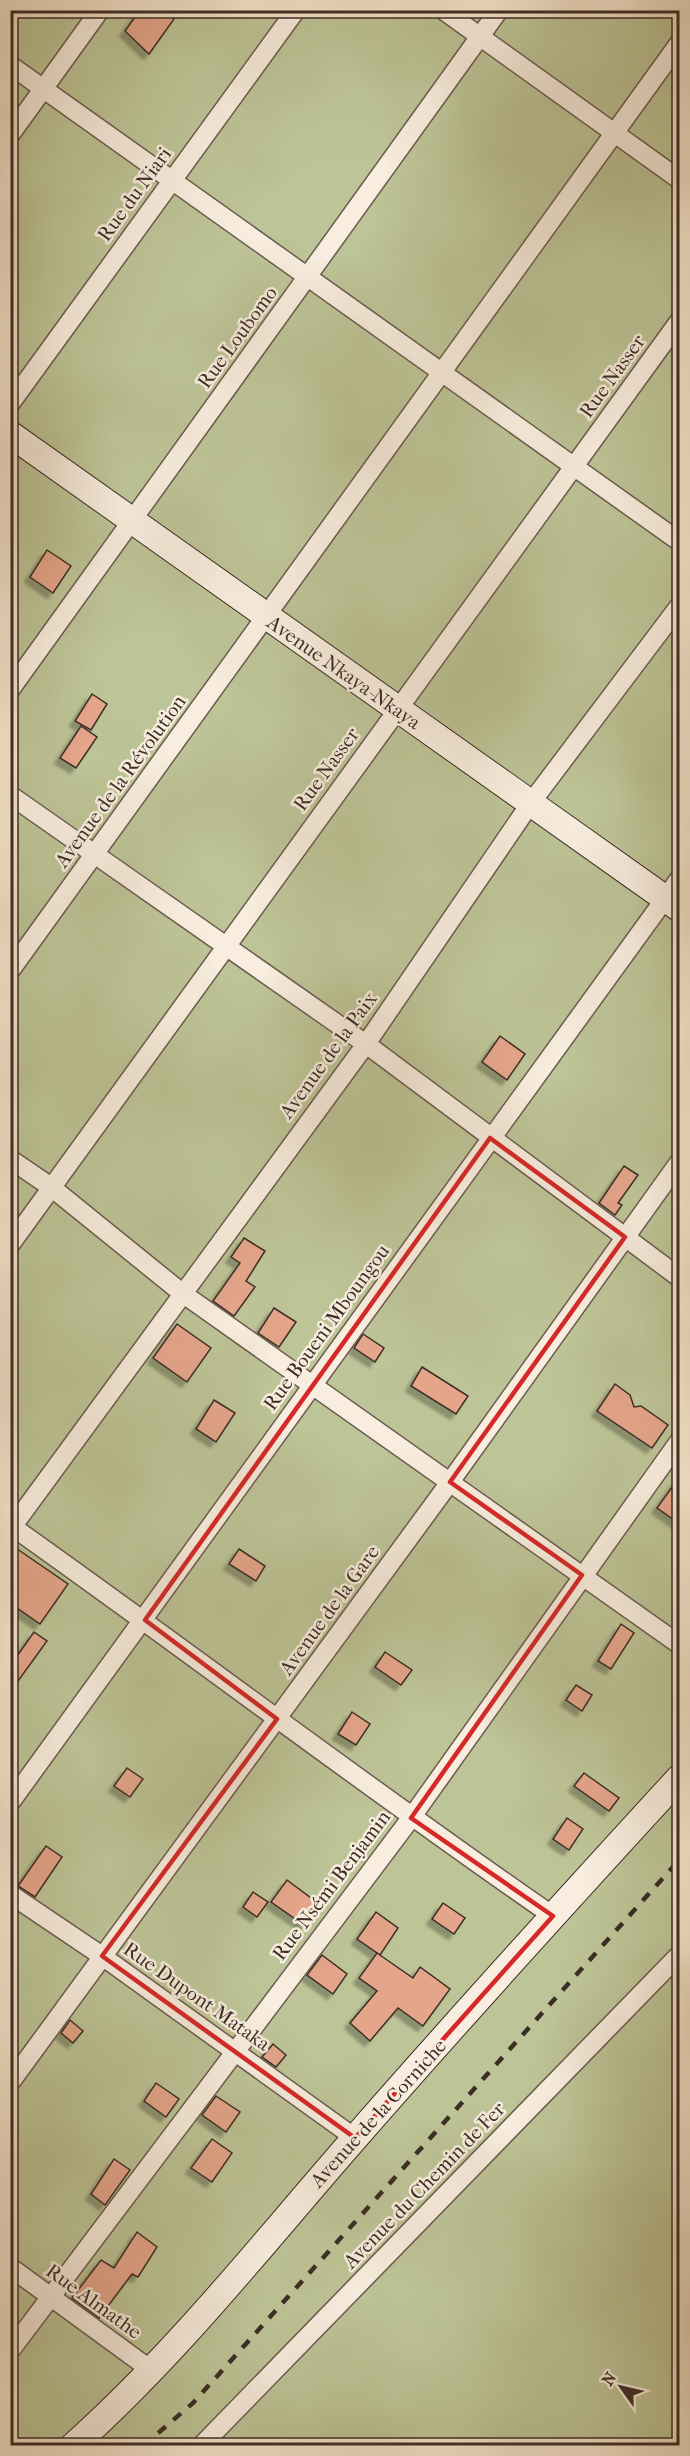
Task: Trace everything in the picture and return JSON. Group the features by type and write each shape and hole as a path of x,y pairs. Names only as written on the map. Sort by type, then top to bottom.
{"street":[{"path":"10,135 100,10"},
{"name":"Rue du Niari","path":"10,404 296,10"},
{"path":"442,10 680,180"},
{"name":"Rue Loubomo","path":"10,690 499,10"},
{"name":"Avenue de la Révolution","path":"10,971 680,42"},
{"path":"10,65 680,543"},
{"name":"Rue Nasser","path":"10,1245 680,320"},
{"name":"Avenue Nkaya-Nkaya","path":"10,434 266,618 672,904"},
{"name":"Avenue de la Paix","path":"11,1527 366,1044 530,804 680,604"},
{"path":"10,795 93,855 228,945 366,1044 680,1278"},
{"name":"Rue Boueni Mboungou","path":"10,1803 145,1620 490,1138 672,904 680,878"},
{"path":"10,1159 51,1187 182,1293 314,1384 680,1645"},
{"name":"Avenue de la Gare","path":"10,2084 450,1482 680,1161"},
{"name":"Rue Nsémi Benjamin","path":"10,2351 53,2298 232,2052 411,1818 680,1440"},
{"path":"11,1527 145,1620 411,1818 553,1916"},
{"name":"Avenue de la Corniche","path":"73,2445 151,2370 553,1916 680,1777"},
{"name":"Rue Dupont Mataka","path":"10,1894 102,1956 232,2052 262,2069 355,2138"},
{"name":"Avenue du Chemin de Fer","path":"201,2445 680,1954"},
{"name":"Rue Almathe","path":"10,2267 151,2370"}],"highlighted area":[{"path":"490,1138 625,1237 450,1482 582,1575 411,1818 553,1916 355,2138 102,1956 277,1719 145,1620"}],"green space":[{"path":"11,11 679,11 679,2445 11,2445"}],"building":[{"path":"140,10 162,10 174,19 149,54 125,31"},
{"path":"47,550 71,566 53,593 30,577"},
{"path":"92,694 107,704 91,730 75,721"},
{"path":"81,726 97,737 76,768 60,758"},
{"path":"500,1036 525,1054 507,1080 482,1062"},
{"path":"624,1166 638,1175 618,1203 622,1205 615,1215 599,1203"},
{"path":"244,1238 265,1251 246,1281 255,1287 234,1316 213,1301 240,1263 231,1257"},
{"path":"274,1308 296,1322 279,1347 258,1333"},
{"path":"177,1324 211,1348 187,1382 153,1358"},
{"path":"363,1334 384,1348 375,1362 354,1348"},
{"path":"422,1367 468,1396 456,1414 411,1386"},
{"path":"615,1384 630,1395 634,1407 641,1406 668,1425 652,1448 597,1411"},
{"path":"214,1400 235,1413 216,1442 196,1429"},
{"path":"680,1476 680,1524 657,1508"},
{"path":"10,1544 68,1584 40,1624 10,1603"},
{"path":"239,1549 265,1566 256,1581 229,1564"},
{"path":"621,1624 634,1633 611,1669 598,1661"},
{"path":"34,1632 47,1641 10,1692 10,1666"},
{"path":"385,1652 412,1670 401,1685 375,1667"},
{"path":"576,1685 592,1695 582,1711 566,1700"},
{"path":"352,1712 370,1724 356,1745 338,1734"},
{"path":"127,1768 143,1779 130,1797 114,1786"},
{"path":"584,1773 619,1798 609,1811 574,1786"},
{"path":"567,1818 583,1829 569,1850 553,1839"},
{"path":"46,1846 62,1857 35,1897 18,1886"},
{"path":"287,1880 319,1904 304,1925 271,1902"},
{"path":"253,1892 268,1902 257,1917 243,1907"},
{"path":"443,1903 465,1918 454,1934 432,1919"},
{"path":"376,1912 398,1928 380,1955 357,1939"},
{"path":"377,1953 413,1978 420,1967 450,1989 423,2026 398,2008 370,2041 350,2023 377,1991 359,1978"},
{"path":"322,1955 347,1974 333,1994 307,1975"},
{"path":"70,2020 83,2031 73,2043 61,2033"},
{"path":"273,2044 286,2055 276,2067 262,2057"},
{"path":"156,2083 179,2099 166,2117 144,2101"},
{"path":"216,2096 240,2112 226,2132 202,2115"},
{"path":"212,2139 232,2153 212,2182 191,2168"},
{"path":"114,2159 130,2170 105,2205 91,2194"},
{"path":"137,2232 157,2247 138,2277 132,2274 99,2318 72,2298 101,2260 114,2268"}],"railway":[{"path":"143,2446 193,2403 680,1859"}]}
